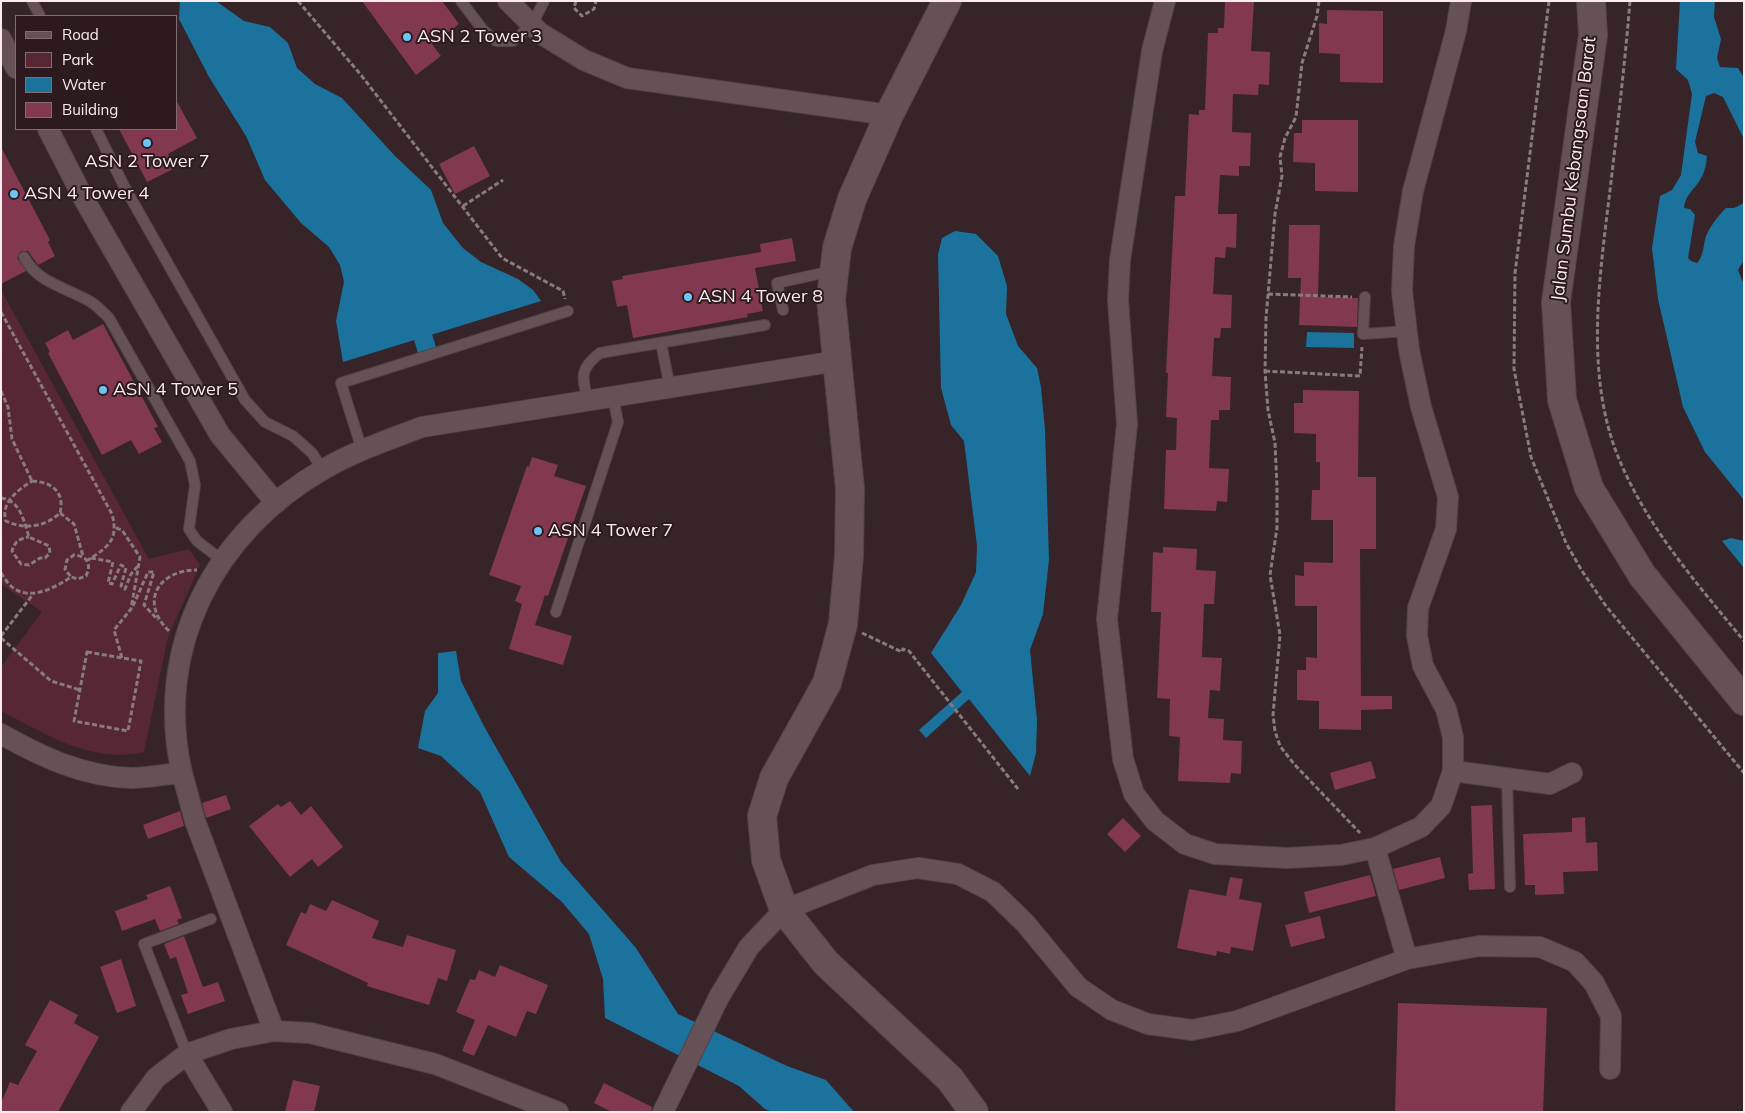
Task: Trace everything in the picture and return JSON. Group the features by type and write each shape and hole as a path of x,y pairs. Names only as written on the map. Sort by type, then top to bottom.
{"street":[{"path":"508,1 540,33 584,60 627,78 889,115"},
{"path":"947,1 889,115 852,198 837,248 831,299 850,489 850,556 844,624 827,683 774,778 762,816 766,860 784,910 826,963 950,1079 974,1112"},
{"path":"1164,1 1152,51 1120,260 1118,300 1127,424 1107,619 1123,760 1134,794 1155,820 1185,844 1215,854 1287,858 1341,855 1375,848 1421,827 1441,806 1453,771 1453,737 1446,709 1423,666 1417,636 1418,608 1446,530 1448,498 1421,407 1407,331 1402,291 1404,246 1413,191 1456,31 1461,1"},
{"name":"Jalan Sumbu Kebangsaan Barat","path":"1591,1 1592,35 1556,302 1562,400 1589,488 1642,575 1744,701"},
{"path":"1,39 15,66"},
{"path":"49,130 85,201 220,435 276,503"},
{"path":"274,1031 195,821 175,744 175,700 184,645 198,601 219,565 242,534 276,503 323,470 362,450 422,428 837,360"},
{"path":"1,734 28,749 82,772 132,778 182,773"},
{"path":"1453,771 1550,784 1572,773"},
{"path":"1375,848 1407,958"},
{"path":"664,1109 719,998 749,947 784,910 873,875 918,868 958,874 993,892 1025,923 1078,987 1112,1010 1148,1024 1192,1030 1237,1021 1407,958 1479,946 1540,947 1575,962 1594,983 1611,1016 1610,1069"},
{"path":"131,1112 156,1078 187,1054 231,1039 274,1031 310,1034 435,1064 558,1112"},
{"path":"187,1054 222,1112"}],"lane":[{"path":"32,1 39,15"},
{"path":"461,1 483,30 496,41 513,41 532,25 544,1"},
{"path":"96,130 124,186 245,400 265,422 293,436 312,453 323,470"},
{"path":"24,257 28,266 39,276 92,303 109,318 190,461 195,485 189,529 197,541 219,565"},
{"path":"783,310 777,283 834,271"},
{"path":"1365,297 1363,334 1407,331"},
{"path":"362,450 341,382 568,312"},
{"path":"588,401 582,377 588,362 600,353 765,325"},
{"path":"661,343 670,388"},
{"path":"556,612 618,422 613,397"},
{"path":"1507,779 1510,887"},
{"path":"187,1054 144,944 211,919"}],"path":[{"path":"298,1 362,75 502,258 563,291 568,312"},
{"path":"576,1 574,8 582,16 589,14 594,9 596,1"},
{"path":"1319,1 1317,16 1302,63 1296,117 1280,157 1282,176 1268,294 1265,371 1268,410 1274,443 1277,487 1277,528 1270,574 1280,635 1273,715 1275,731 1280,746 1294,764 1375,848"},
{"path":"1630,1 1604,246 1599,320 1598,369 1607,421 1622,467 1648,516 1669,549 1744,641"},
{"path":"463,206 503,180"},
{"path":"1268,294 1365,297"},
{"path":"1,312 112,514 116,528 114,536 108,544 89,559"},
{"path":"1265,371 1360,376 1363,334"},
{"path":"1,392 8,407 12,439 32,481"},
{"path":"32,481 52,485 60,494 62,503 60,513 44,524 26,527 6,521 2,514 4,505 32,481"},
{"path":"1,498 10,499 17,505 29,537 48,546 50,553 45,558 40,558 29,565 20,564 12,552 14,545 20,539 29,537"},
{"path":"60,513 74,524 83,556"},
{"path":"116,528 122,530 140,556 131,609"},
{"path":"89,559 90,568 86,576 78,579 71,577 65,569 67,560 74,555 113,562 108,583 112,584 121,565 126,568 121,586 125,589 131,574 139,565"},
{"path":"159,620 155,604 157,587 167,576 181,570 219,565"},
{"path":"122,658 114,630 131,609 148,572 154,572 144,605 184,645"},
{"path":"1,573 12,587 21,592 34,593 49,589 71,577"},
{"path":"34,593 1,637 51,680 80,690"},
{"path":"844,624 902,652 903,648 909,652 1018,789"},
{"path":"87,652 141,661 128,731 74,721 80,690 87,652"}],"green space":[{"path":"1,290 149,559 189,549 200,565 168,637 144,752 124,755 87,750 52,737 1,711 1,667 42,612 1,584"}],"water":[{"path":"180,1 216,1 244,21 270,27 288,43 297,68 315,84 342,98 395,156 431,190 443,223 463,248 481,262 518,279 533,290 541,301 343,362 336,321 344,282 340,265 329,247 301,223 265,180 246,136 209,77 179,19"},
{"path":"1680,1 1715,1 1714,17 1721,39 1717,58 1720,67 1738,68 1744,78 1744,139 1723,97 1714,93 1706,96 1695,142 1698,153 1707,156 1706,165 1700,180 1686,200 1684,208 1690,209 1695,215 1688,258 1697,263 1702,254 1706,236 1717,217 1726,208 1734,208 1744,203 1744,260 1738,270 1744,285 1744,500 1705,452 1683,407 1658,299 1652,248 1660,196 1672,190 1681,175 1692,94 1688,80 1676,69"},
{"path":"955,231 976,234 998,256 1007,286 1006,314 1018,346 1037,368 1041,387 1045,430 1049,560 1043,614 1030,650 1037,720 1036,753 1030,776 969,699 926,738 919,730 962,692 931,653 961,605 976,572 977,546 964,441 951,425 941,388 938,255 942,238"},
{"path":"1307,332 1354,333 1354,348 1306,347"},
{"path":"1731,538 1744,541 1744,568 1722,541"},
{"path":"456,651 461,681 485,728 561,862 636,948 678,1014 787,1066 826,1080 854,1112 772,1112 765,1109 739,1086 605,1018 603,979 589,934 562,902 509,857 480,792 441,756 418,748 425,711 438,693 438,653"}],"building":[{"name":"ASN 2 Tower 3","path":"362,1 442,1 459,24 432,44 441,56 416,75"},
{"path":"1225,1 1254,1 1251,51 1270,52 1269,85 1259,84 1258,95 1233,94 1232,132 1251,133 1250,166 1239,166 1239,176 1220,175 1218,214 1237,214 1236,248 1226,247 1225,258 1215,257 1213,294 1232,295 1231,328 1221,328 1220,338 1214,338 1212,376 1231,377 1230,410 1219,410 1219,420 1211,420 1209,468 1229,469 1227,502 1217,501 1216,511 1164,509 1166,450 1176,450 1177,418 1166,417 1168,373 1166,373 1175,196 1185,196 1189,114 1199,115 1199,110 1205,110 1208,33 1218,33 1218,28 1224,28"},
{"path":"1327,10 1383,11 1383,83 1340,82 1340,54 1319,53 1319,23 1327,24"},
{"name":"ASN 2 Tower 7","path":"178,104 197,138 168,154 175,168 147,182 120,130 178,130"},
{"path":"1302,120 1358,120 1358,192 1315,191 1315,163 1293,162 1294,133 1302,133"},
{"path":"474,146 490,176 455,194 439,164"},
{"name":"ASN 4 Tower 4","path":"1,147 50,240 48,242 55,256 38,265 28,251 21,251 17,258 26,271 1,284"},
{"path":"1289,225 1320,225 1318,297 1358,298 1357,327 1299,325 1301,278 1288,278"},
{"name":"ASN 4 Tower 8","path":"792,238 796,261 755,268 763,311 747,314 748,317 633,338 627,305 617,307 612,281 623,279 622,276 761,252 760,244"},
{"name":"ASN 4 Tower 5","path":"103,324 158,427 154,428 162,442 139,454 131,440 102,455 48,353 50,352 45,343 68,330 73,340"},
{"path":"1303,390 1359,391 1358,477 1376,477 1376,549 1360,549 1361,696 1392,696 1392,709 1361,710 1361,730 1319,729 1319,701 1297,700 1297,670 1306,670 1306,657 1317,658 1317,606 1295,606 1295,575 1304,576 1304,562 1333,563 1333,520 1311,520 1312,490 1320,490 1320,462 1316,462 1316,434 1294,433 1294,403 1303,403"},
{"name":"ASN 4 Tower 7","path":"532,457 558,465 554,476 586,486 548,596 545,595 535,625 572,636 563,665 509,649 522,604 515,601 521,586 489,575 527,466 529,467"},
{"path":"1163,547 1197,549 1196,570 1216,571 1214,604 1204,604 1202,657 1222,658 1220,691 1210,690 1208,718 1224,719 1223,740 1242,741 1241,774 1231,773 1230,783 1178,781 1180,737 1169,736 1170,699 1157,698 1161,612 1151,612 1153,552 1163,553"},
{"path":"1371,761 1376,778 1335,790 1330,773"},
{"path":"226,795 231,809 206,818 202,803"},
{"path":"290,801 301,815 311,806 343,847 318,867 312,859 290,877 249,826 278,804 281,807"},
{"path":"1492,805 1495,889 1469,890 1468,874 1473,873 1471,806"},
{"path":"180,811 184,826 148,839 143,825"},
{"path":"1585,817 1586,843 1597,842 1598,871 1563,872 1564,894 1535,895 1535,885 1525,885 1523,834 1572,832 1572,818"},
{"path":"1123,818 1141,836 1125,852 1107,834"},
{"path":"1440,857 1445,878 1399,890 1393,869"},
{"path":"1370,875 1376,896 1309,913 1304,892"},
{"path":"1230,877 1243,879 1239,899 1262,903 1253,951 1231,947 1230,954 1217,951 1216,956 1177,948 1189,889 1226,896"},
{"path":"170,886 182,918 177,920 179,924 160,931 155,919 122,931 115,911 148,899 146,895"},
{"path":"332,900 379,921 372,938 403,947 407,935 456,950 447,981 438,978 429,1005 367,986 368,983 286,945 301,912 306,914 310,904 326,911"},
{"path":"1320,916 1325,938 1291,947 1285,925"},
{"path":"184,936 203,987 218,982 225,1001 188,1014 181,995 188,993 176,957 170,959 164,944"},
{"path":"121,959 136,1006 117,1013 100,967"},
{"path":"500,965 548,985 536,1014 527,1011 516,1037 488,1025 474,1056 462,1051 475,1020 456,1012 470,979 475,980 479,970 495,977"},
{"path":"50,1000 78,1015 74,1023 99,1037 58,1112 1,1112 1,1103 10,1082 18,1085 37,1051 25,1045"},
{"path":"1398,1003 1547,1008 1543,1112 1395,1112"},
{"path":"293,1080 320,1086 314,1112 285,1112"},
{"path":"604,1083 652,1107 651,1112 612,1112 594,1103"}],"waterway":[{"path":"423,337 427,350"}],"place":[{"name":"ASN 2 Tower 3","path":"407,37"},
{"name":"ASN 2 Tower 7","path":"147,143"},
{"name":"ASN 4 Tower 4","path":"14,194"},
{"name":"ASN 4 Tower 8","path":"688,297"},
{"name":"ASN 4 Tower 5","path":"103,390"},
{"name":"ASN 4 Tower 7","path":"538,531"}]}
